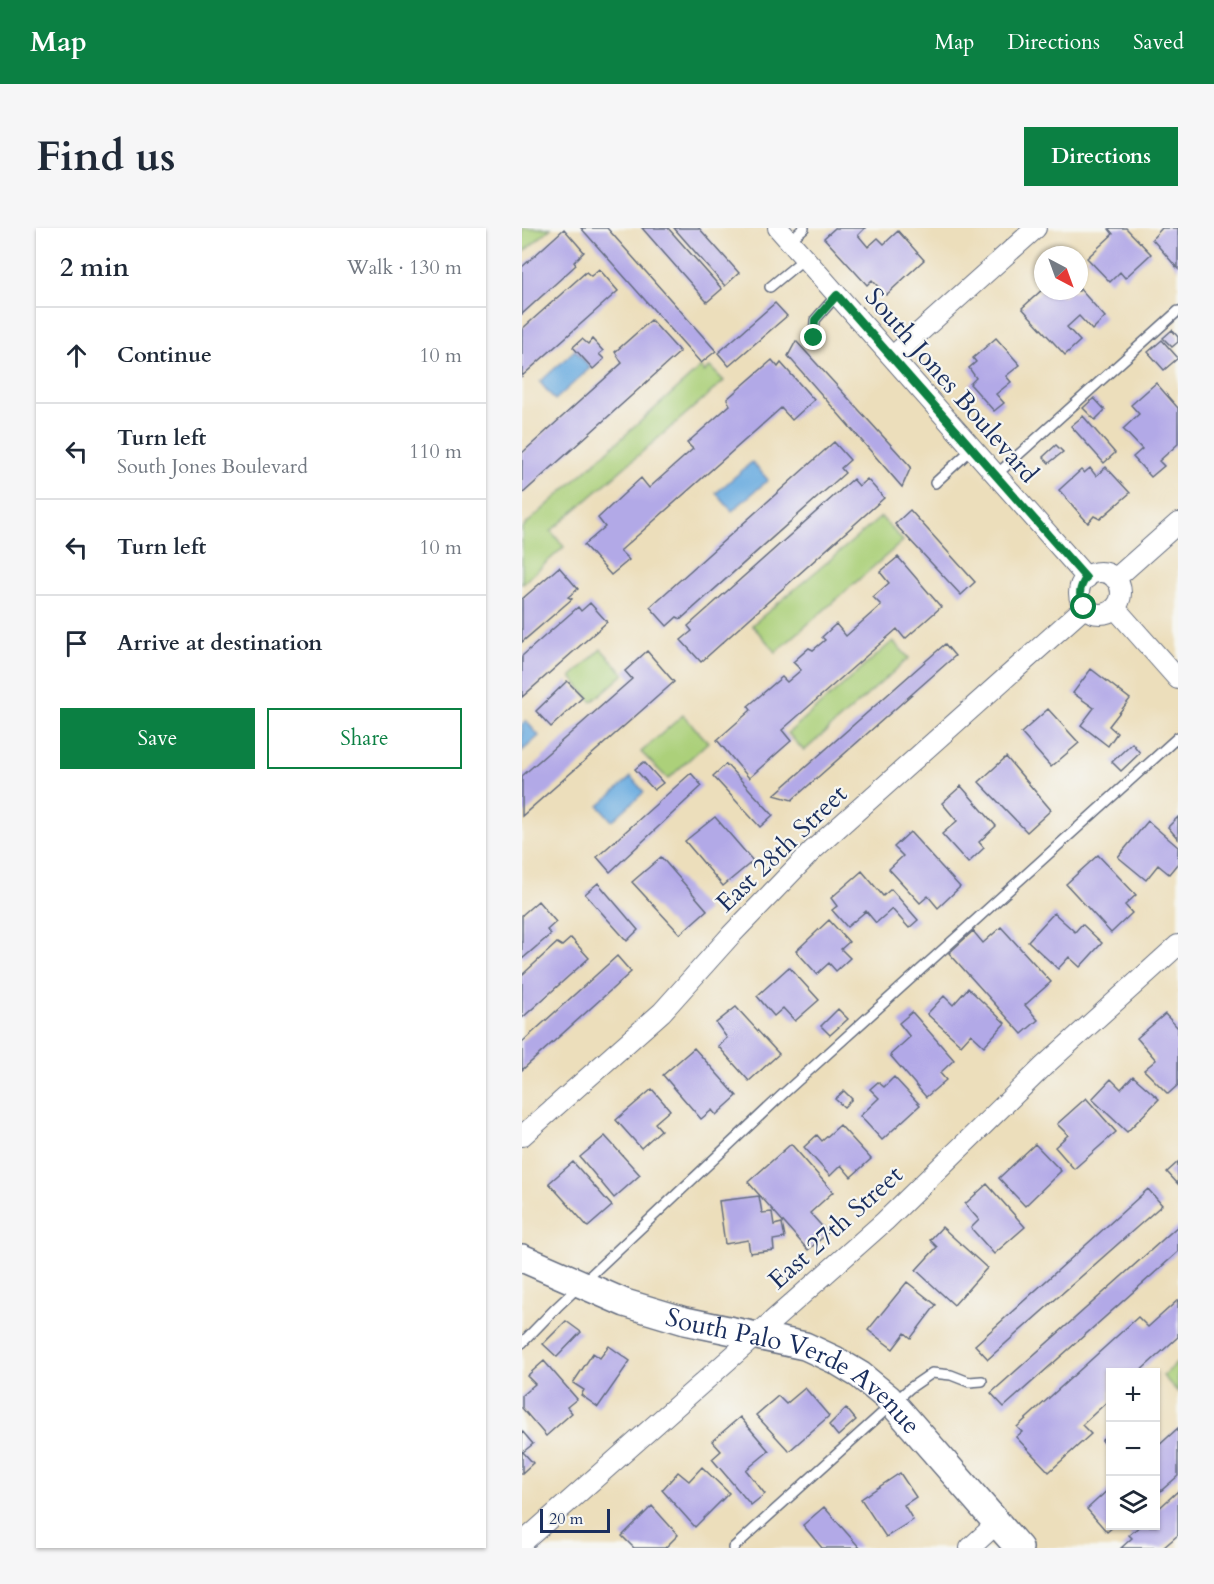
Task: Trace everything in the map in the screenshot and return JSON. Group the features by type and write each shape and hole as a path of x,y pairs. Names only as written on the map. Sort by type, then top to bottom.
{"street":[{"path":"892,357 1035,228"},
{"name":"South Jones Boulevard","path":"790,232 804,258 1086,578"},
{"path":"1115,579 1178,523"},
{"path":"1104,573 1115,579 1121,591 1119,603 1115,608 1103,614 1096,614 1084,607 1081,602 1080,589 1086,578 1092,574 1104,573"},
{"name":"East 28th Street","path":"522,1136 662,1012 731,935 813,850 1084,607"},
{"path":"1115,608 1178,679"},
{"name":"East 27th Street","path":"522,1543 885,1221 1044,1066 1178,945"},
{"name":"South Palo Verde Avenue","path":"522,1258 625,1303 754,1337 805,1346 835,1360 860,1375 893,1404 1019,1548"},
{"path":"970,1548 997,1523"}],"lane":[{"path":"770,287 804,258"},
{"path":"814,338 815,320 837,295"},
{"path":"996,475 1178,311"},
{"path":"935,483 972,449"},
{"path":"522,1343 580,1285 782,1095 1178,737"},
{"path":"733,1548 910,1388 932,1373 951,1375 969,1382 982,1381"}],"green space":[{"path":"522,228 551,228 522,253"},
{"path":"701,367 704,372 710,367 724,381 551,531 564,547 522,584 522,528"},
{"path":"881,517 903,541 776,652 752,625"},
{"path":"893,641 909,658 804,751 788,733"},
{"path":"601,649 624,674 592,702 571,677"},
{"path":"683,715 708,742 668,779 641,752"},
{"path":"1178,1362 1178,1392 1163,1376"}],"water":[{"path":"575,350 590,368 555,400 540,382"},
{"path":"752,462 768,480 732,511 716,493"},
{"path":"526,721 539,736 522,751 522,724"},
{"path":"631,777 644,792 612,821 599,806"}],"building":[{"path":"581,228 607,228 716,351 701,363"},
{"path":"642,228 668,228 722,289 707,302"},
{"path":"674,228 699,228 739,273 725,286"},
{"path":"835,228 865,228 858,235 868,247 878,238 884,244 898,231 924,260 886,295 872,280 867,285 824,238"},
{"path":"1126,228 1151,254 1125,278 1120,272 1110,282 1088,259 1113,234 1109,229"},
{"path":"1162,228 1178,228 1178,269 1152,239"},
{"path":"564,229 584,252 574,262 576,265 522,314 522,267"},
{"path":"599,269 618,291 522,376 522,329 586,272 591,276"},
{"path":"1034,297 1034,300 1088,300 1088,298 1105,317 1092,330 1079,316 1067,327 1080,341 1065,355 1022,308"},
{"path":"775,303 787,316 729,366 718,353"},
{"path":"651,320 680,352 522,494 522,453 622,363 615,352"},
{"path":"1172,330 1178,337 1178,342 1172,347 1163,338"},
{"path":"996,338 1020,365 1006,376 1011,382 996,394 1004,403 994,411 970,384 976,378 969,368 976,362 973,358"},
{"path":"582,339 588,344 592,339 603,351 599,354 604,359 593,369 573,347"},
{"path":"1162,340 1178,358 1164,370 1148,352"},
{"path":"796,341 911,467 902,487 788,356"},
{"path":"772,360 778,367 781,363 814,400 792,420 781,408 620,551 629,560 611,575 584,545 605,527 598,518 641,478 649,488 693,449 687,443 730,405 727,399"},
{"path":"1156,383 1178,408 1178,444 1159,461 1164,466 1151,477 1133,457 1142,449 1123,429 1139,414 1131,405"},
{"path":"1094,398 1105,410 1095,420 1083,408"},
{"path":"1083,416 1115,453 1104,463 1071,426"},
{"path":"834,442 850,460 841,468 845,473 681,619 677,617 667,626 650,607"},
{"path":"1056,445 1063,452 1049,463 1043,457"},
{"path":"1106,467 1130,493 1100,519 1094,516 1088,523 1059,490 1081,470 1084,473 1090,468 1096,476"},
{"path":"853,479 859,486 867,479 884,498 701,662 681,640 692,631 688,626"},
{"path":"910,510 975,582 961,595 895,524"},
{"path":"898,557 941,607 905,639 897,629 782,730 791,741 749,778 717,740 751,710 748,706 782,677 787,682 801,670 793,662 809,648 813,650 825,640 822,637 836,624 846,636 881,605 873,597 889,583 880,572"},
{"path":"559,567 578,589 568,597 572,599 522,642 522,599"},
{"path":"590,603 607,622 522,697 522,656 578,607 581,611"},
{"path":"945,644 955,656 792,800 774,795"},
{"path":"647,651 674,682 522,816 522,776 632,679 625,671"},
{"path":"1091,669 1130,699 1109,726 1117,733 1108,746 1081,725 1094,708 1073,693"},
{"path":"567,681 583,697 551,727 536,711"},
{"path":"1048,709 1079,743 1051,767 1021,733"},
{"path":"1132,743 1140,753 1121,771 1112,762"},
{"path":"1006,757 1051,810 1027,832 979,782"},
{"path":"644,762 663,783 654,790 635,769"},
{"path":"726,764 773,815 760,827 713,776"},
{"path":"691,773 702,786 610,872 597,857"},
{"path":"961,786 996,826 979,842 984,848 968,863 942,834 957,821 942,803"},
{"path":"715,817 753,861 723,886 685,841"},
{"path":"1178,817 1178,839 1168,827"},
{"path":"1148,821 1178,847 1178,863 1169,874 1158,865 1146,880 1118,857"},
{"path":"910,832 960,887 938,908 928,896 920,903 889,869 903,856 894,847"},
{"path":"1098,855 1136,895 1125,905 1132,913 1111,933 1066,884"},
{"path":"661,857 707,910 680,934 632,882"},
{"path":"862,871 883,896 891,889 918,920 909,928 892,909 876,923 866,911 847,927 832,910 837,906 831,898"},
{"path":"598,883 638,930 627,941 585,894"},
{"path":"538,901 556,922 547,930 551,934 522,959 522,915"},
{"path":"1054,913 1075,932 1082,924 1102,943 1080,967 1069,957 1058,969 1028,941"},
{"path":"829,920 849,942 841,949 850,958 836,971 829,963 817,974 796,951"},
{"path":"1001,927 1051,982 1025,1005 1038,1020 1022,1034 949,953 973,931 983,943"},
{"path":"571,938 589,958 522,1018 522,975 557,943 562,946"},
{"path":"617,956 631,972 522,1070 522,1042"},
{"path":"789,967 819,1000 795,1021 783,1008 774,1016 757,996"},
{"path":"968,988 1005,1023 984,1046 971,1034 961,1045 927,1014 944,996 953,1005"},
{"path":"736,1007 779,1054 749,1081 718,1046 727,1038 716,1023"},
{"path":"838,1009 848,1019 830,1035 821,1026"},
{"path":"912,1012 954,1060 940,1073 946,1080 926,1097 890,1055 910,1037 899,1023"},
{"path":"1165,1014 1178,1028 1178,1085 1168,1094 1144,1070 1156,1060 1137,1038"},
{"path":"694,1048 737,1096 716,1115 712,1110 701,1119 663,1075"},
{"path":"1133,1076 1159,1099 1127,1132 1092,1099 1111,1079 1121,1089"},
{"path":"894,1077 920,1105 882,1140 860,1116 879,1098 870,1089 878,1082 884,1087"},
{"path":"652,1089 670,1110 655,1123 661,1130 641,1148 616,1120"},
{"path":"844,1091 852,1099 844,1107 835,1099"},
{"path":"1086,1098 1116,1132 1074,1169 1055,1147 1068,1135 1057,1124"},
{"path":"840,1125 871,1159 851,1177 841,1165 830,1176 804,1147 817,1135 822,1141"},
{"path":"605,1136 640,1175 614,1198 580,1157"},
{"path":"791,1144 833,1192 810,1213 828,1233 808,1250 748,1182"},
{"path":"1035,1144 1061,1171 1025,1206 999,1178"},
{"path":"573,1162 612,1206 588,1227 549,1183"},
{"path":"1178,1162 1178,1184 1167,1172"},
{"path":"987,1184 1025,1227 994,1254 971,1228 979,1220 965,1204"},
{"path":"1148,1189 1162,1205 988,1359 975,1345"},
{"path":"759,1196 762,1213 772,1212 774,1225 782,1223 785,1238 773,1240 774,1250 750,1253 748,1240 725,1244 719,1201"},
{"path":"1178,1226 1178,1252 1004,1407 991,1393"},
{"path":"942,1227 987,1268 954,1305 916,1270 937,1247 930,1240"},
{"path":"907,1282 936,1305 911,1338 905,1333 893,1349 868,1330"},
{"path":"1178,1300 1178,1337 1143,1368 1106,1368 1106,1403 1082,1425 1091,1434 1049,1472 1016,1437 1022,1432 1017,1427 1138,1317 1148,1327"},
{"path":"566,1321 581,1332 557,1357 543,1344"},
{"path":"609,1346 630,1361 598,1407 581,1395 584,1390 573,1383 593,1353 600,1358"},
{"path":"544,1361 577,1399 567,1407 572,1413 546,1436 522,1408 522,1395 535,1384 527,1376"},
{"path":"805,1388 829,1416 789,1451 756,1415 778,1396 786,1404"},
{"path":"846,1408 856,1420 838,1436 829,1425"},
{"path":"740,1417 769,1451 746,1470 765,1494 751,1505 712,1459 721,1451 712,1441"},
{"path":"1178,1428 1178,1476 1160,1492 1160,1476 1160,1444"},
{"path":"522,1431 533,1444 523,1452 533,1463 522,1473"},
{"path":"702,1467 729,1493 695,1527 662,1490 678,1472 689,1481"},
{"path":"900,1473 916,1497 904,1505 913,1520 886,1537 861,1499"},
{"path":"1178,1491 1178,1535 1163,1548 1121,1548 1132,1538 1129,1535 1135,1530 1160,1530 1160,1507"},
{"path":"1106,1492 1106,1530 1109,1530 1107,1532 1087,1509"},
{"path":"652,1506 678,1535 665,1548 634,1548 622,1536"},
{"path":"824,1507 860,1548 822,1548 803,1525"}],"route":[{"path":"814,338 815,320 837,295 1086,578 1080,589 1081,602 1084,607"}]}
